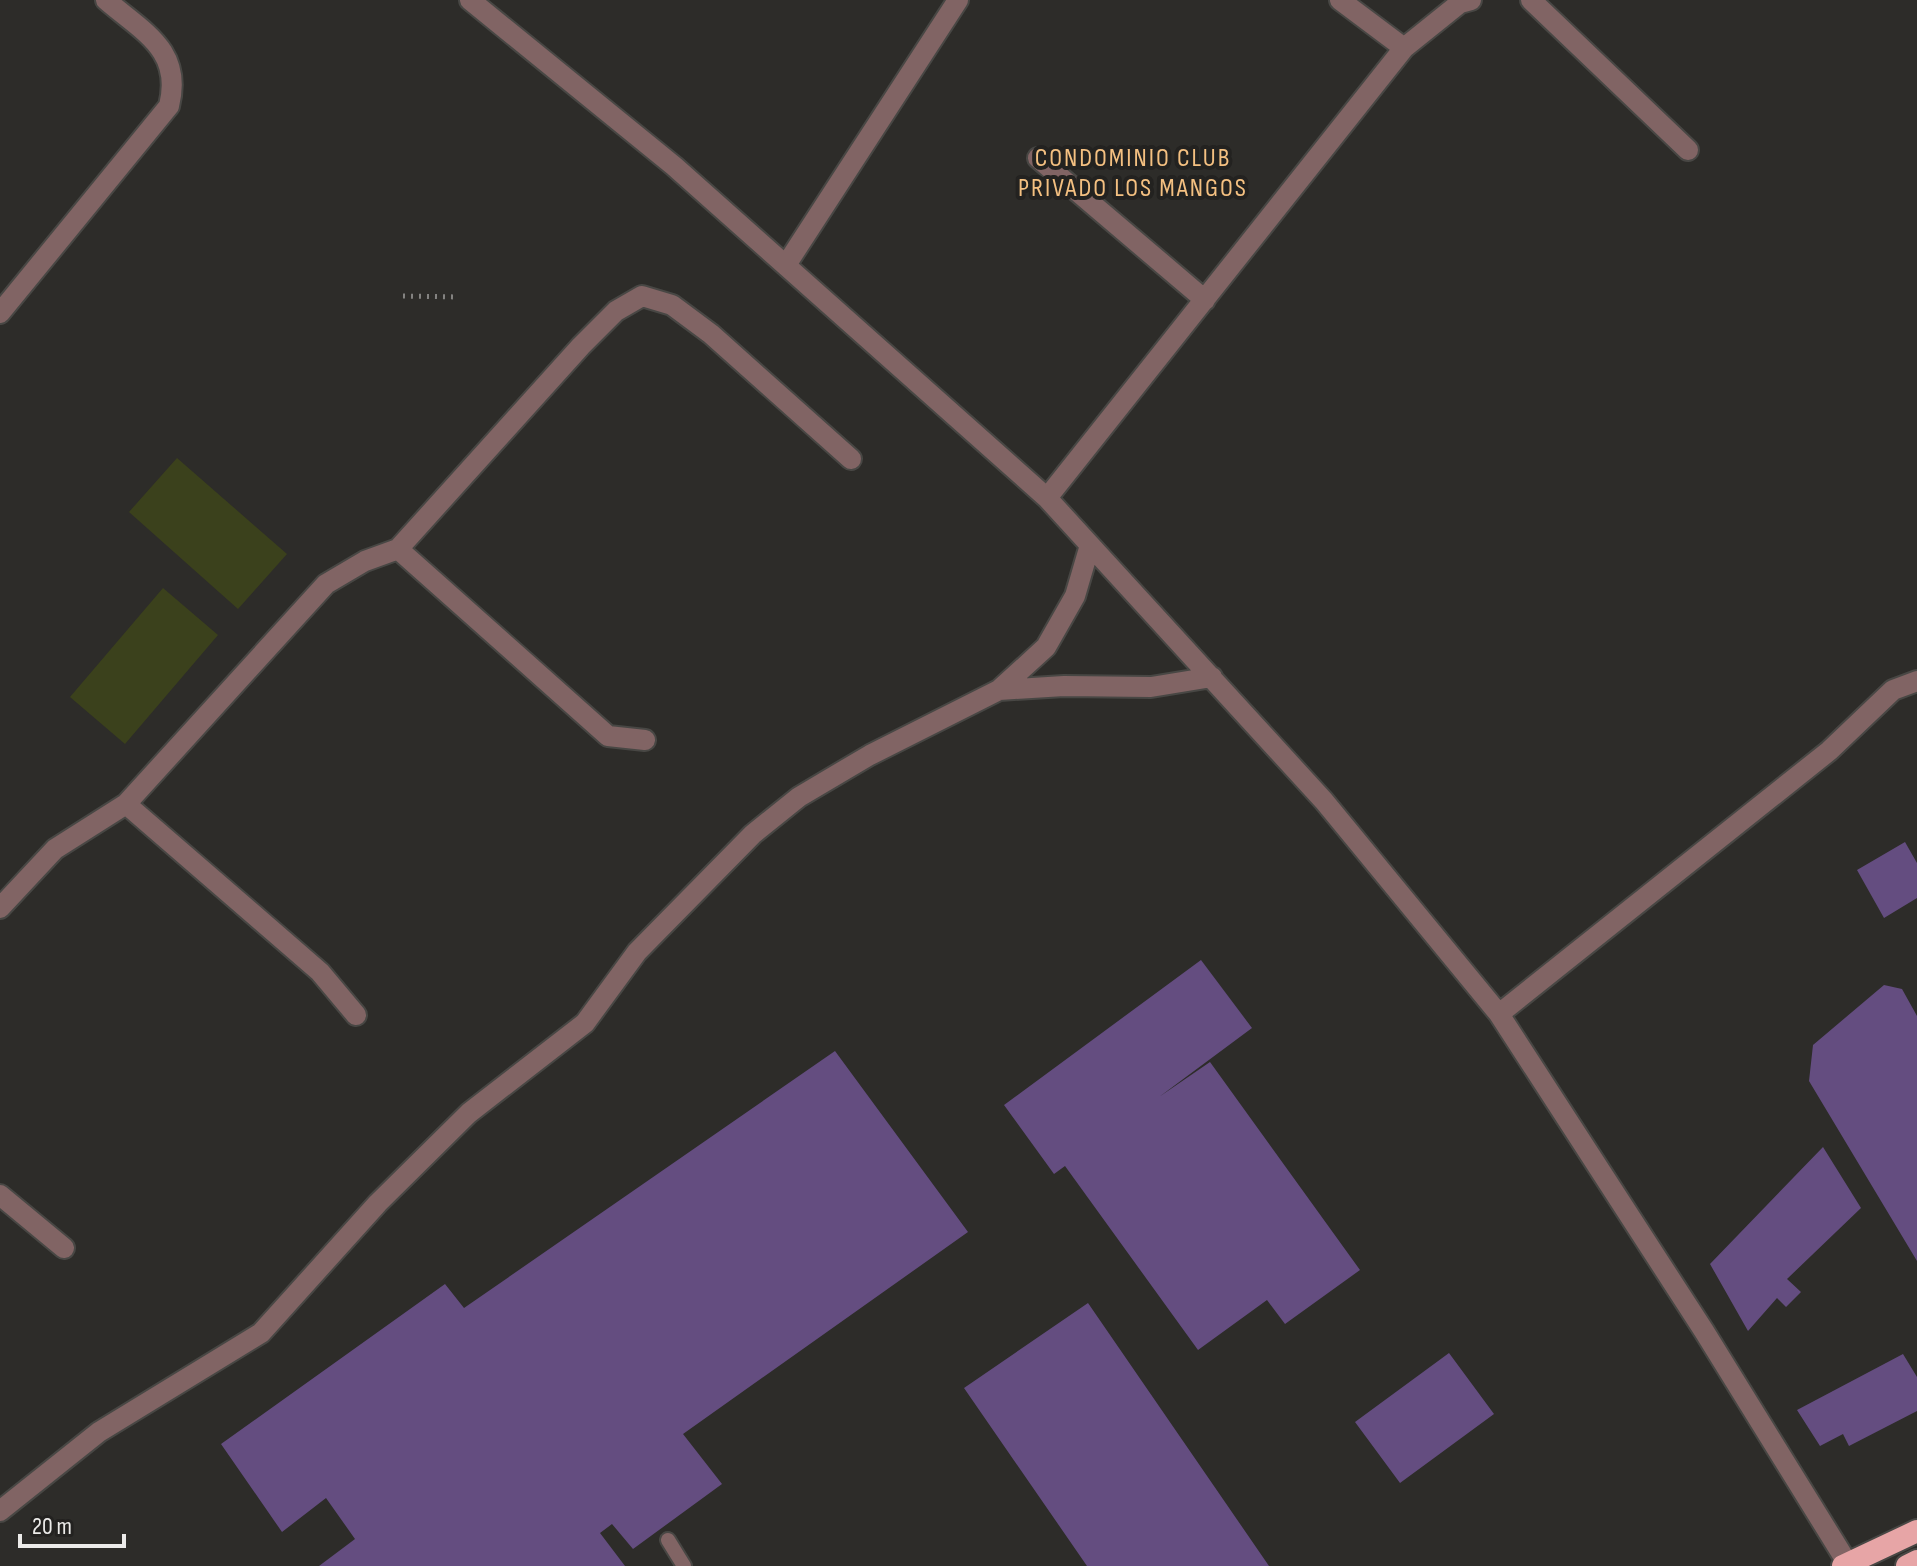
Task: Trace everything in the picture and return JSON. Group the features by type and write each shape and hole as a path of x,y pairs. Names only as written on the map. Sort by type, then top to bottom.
{"highway":[{"path":"1845,1565 1917,1531"},
{"path":"1907,1566 1917,1561"}],"street":[{"path":"0,313 169,106 173,88 167,56 106,0"},
{"path":"470,0 674,166 1047,498 1324,801 1499,1014 1704,1331 1845,1565"},
{"path":"786,265 958,0"},
{"path":"1340,0 1404,48"},
{"path":"1047,498 1404,48 1460,3 1471,0"},
{"path":"1531,0 1688,150"},
{"path":"1038,158 1205,300"},
{"path":"0,908 55,849 126,804 326,584 365,561 398,549 581,346 616,311 642,296 672,305 711,334 851,459"},
{"path":"0,1511 99,1432 261,1333 378,1203 469,1113 585,1023 637,952 753,834 799,797 870,755 999,690 1046,647 1075,596 1090,545"},
{"path":"398,549 608,736 645,740"},
{"path":"999,690 1064,686 1151,687 1212,677"},
{"path":"1499,1014 1829,751 1893,690 1917,681"},
{"path":"126,804 320,972 356,1015"},
{"path":"0,1195 64,1248"}],"lane":[{"path":"668,1540 684,1566"}],"path":[{"path":"403,296 459,297"}],"green space":[{"path":"177,458 287,554 238,609 129,512"},
{"path":"163,588 218,635 125,744 70,697"}],"building":[{"path":"1905,842 1917,863 1917,898 1884,918 1857,870"},
{"path":"1201,960 1252,1028 1159,1097 1210,1062 1360,1270 1285,1324 1267,1300 1198,1350 1065,1166 1054,1174 1004,1105"},
{"path":"1884,985 1902,989 1917,1016 1917,1261 1809,1081 1813,1045"},
{"path":"835,1051 968,1232 683,1434 722,1484 633,1549 612,1524 600,1533 625,1566 319,1566 355,1539 326,1498 282,1532 221,1444 445,1284 464,1308"},
{"path":"1823,1147 1861,1208 1787,1279 1801,1292 1786,1307 1777,1298 1748,1331 1710,1264"},
{"path":"1088,1303 1269,1566 1087,1566 964,1388"},
{"path":"1449,1353 1494,1414 1400,1483 1355,1422"},
{"path":"1903,1354 1917,1377 1917,1411 1849,1446 1843,1434 1820,1446 1797,1410"}],"district":[{"name":"CONDOMINIO CLUB PRIVADO LOS MANGOS","path":"1133,172"}]}
